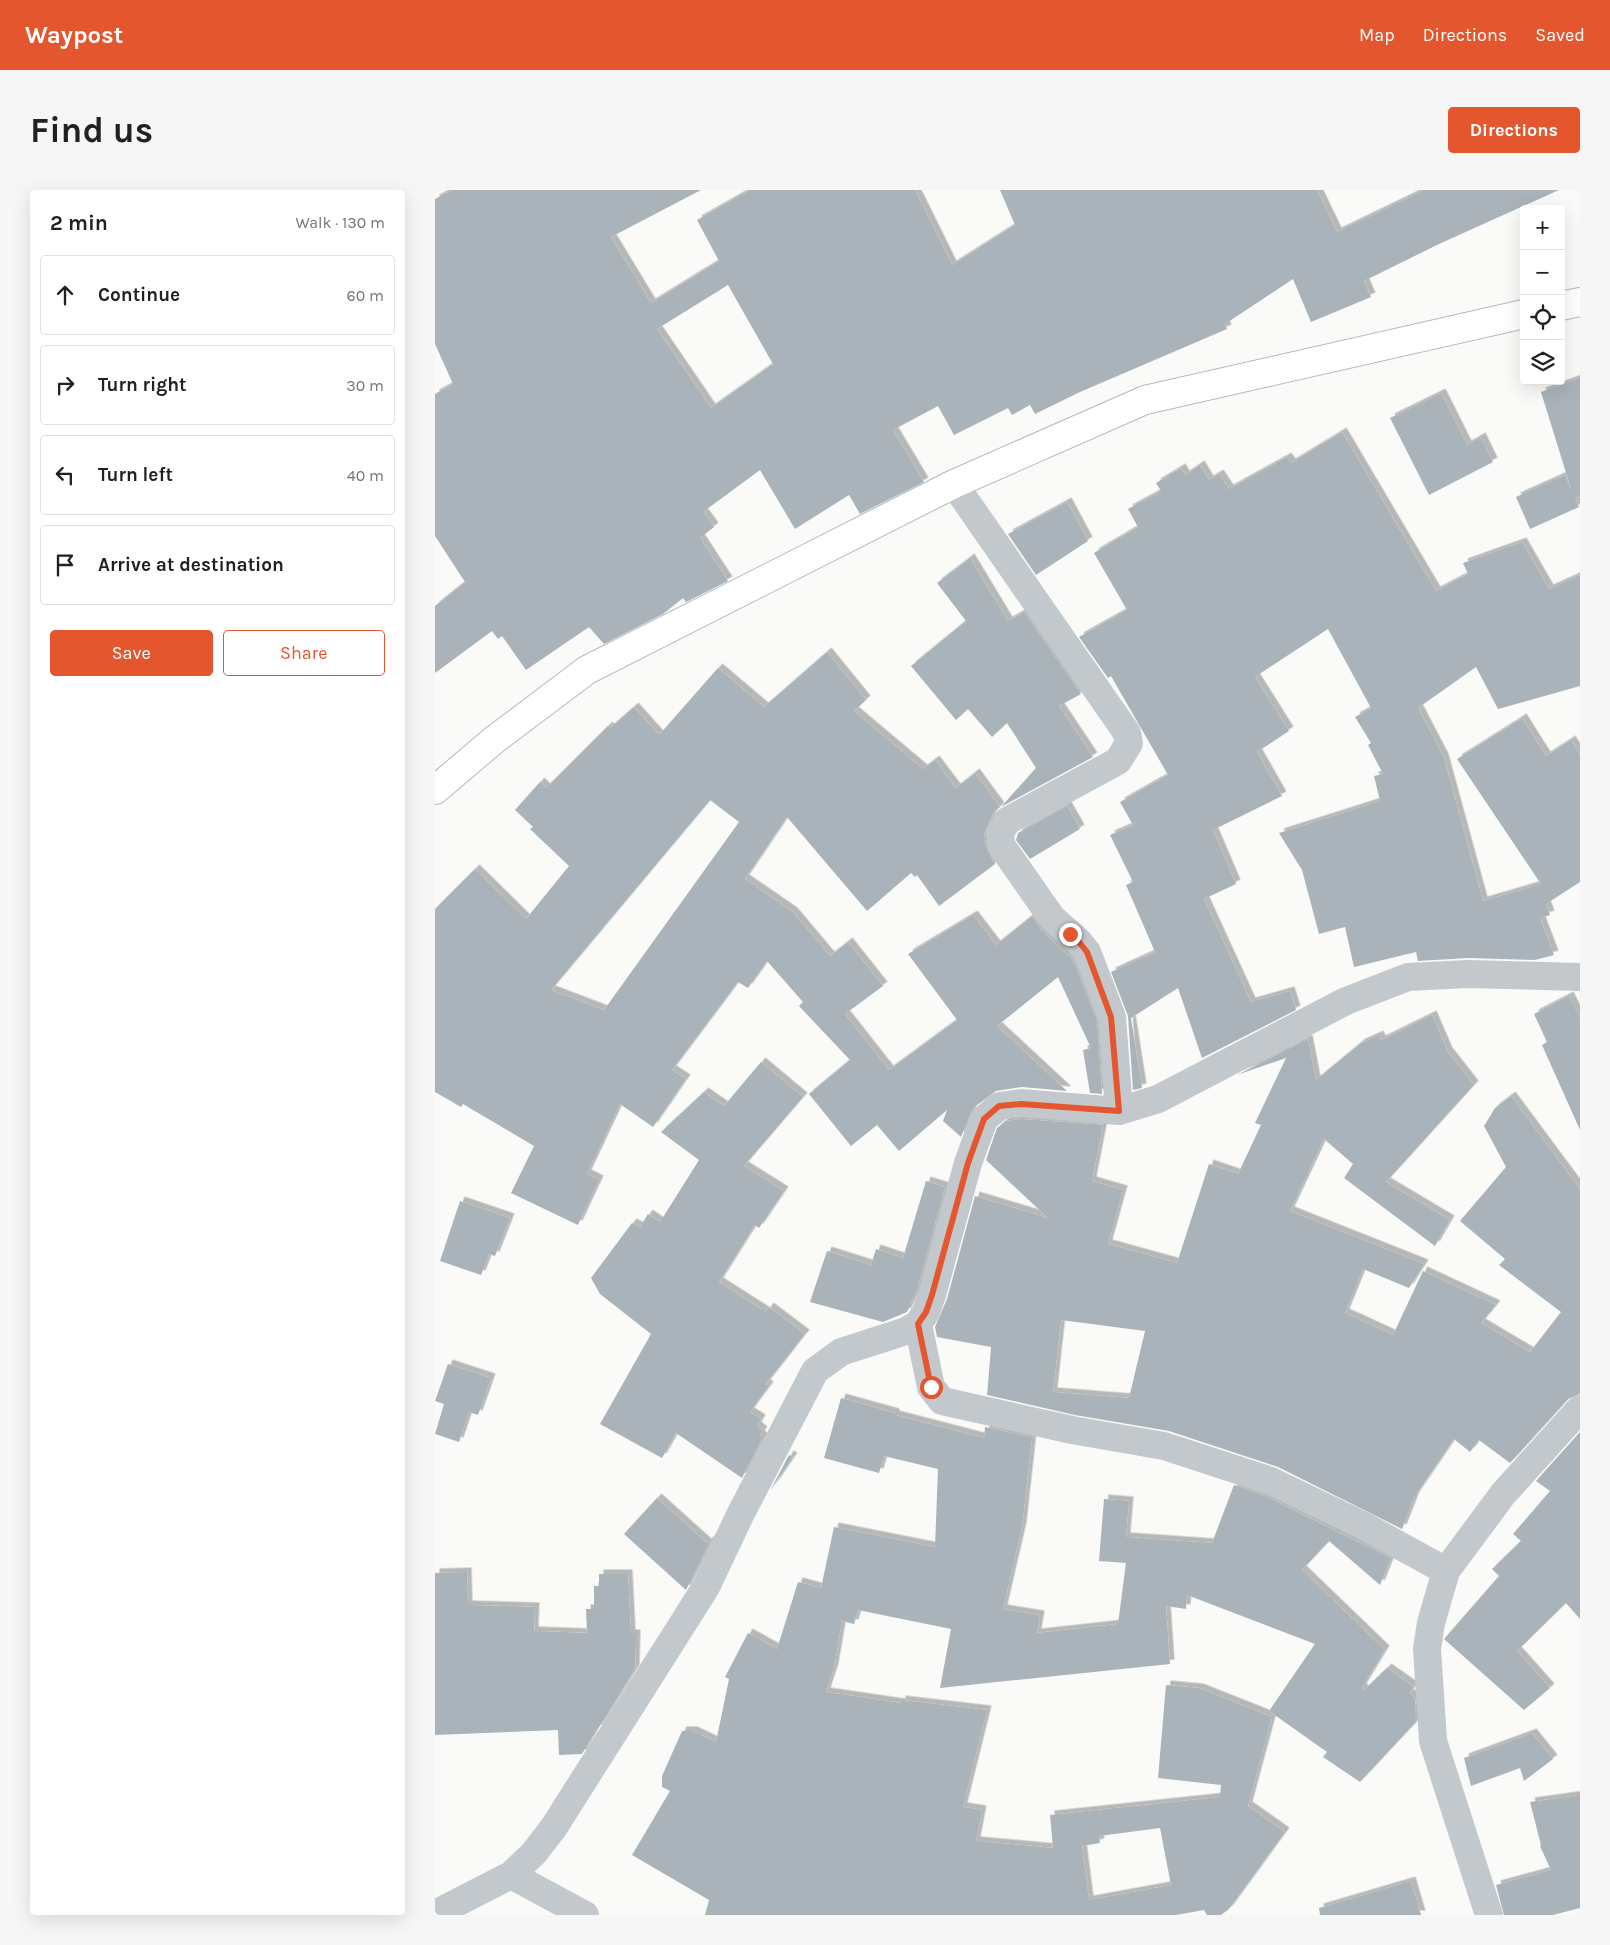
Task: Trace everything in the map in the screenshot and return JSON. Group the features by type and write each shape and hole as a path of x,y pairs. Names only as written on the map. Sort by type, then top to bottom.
{"street":[{"path":"1565,305 1580,302"},
{"path":"435,790 493,740 587,670 954,484 1145,400 1520,315"},
{"path":"954,484 1127,733 1129,743 1118,761 1007,821 1000,833 1001,845 1052,918 1079,942 1087,952 1111,1017 1119,1111"},
{"path":"435,1914 511,1875 534,1853 554,1827 706,1587 741,1513 815,1371 841,1352 906,1331 918,1324 926,1312 932,1295 968,1163 984,1119 999,1106 1021,1104 1119,1111 1158,1099 1346,1000 1408,977 1468,974 1580,977"},
{"path":"918,1324 931,1387 942,1401 1072,1430 1164,1446 1271,1481 1364,1526 1446,1572"},
{"path":"1489,1915 1433,1741 1427,1649 1431,1623 1446,1572 1503,1494 1580,1409"},
{"path":"511,1875 585,1915"}],"building":[{"path":"452,190 701,190 611,237 651,303 719,261 697,220 750,190 915,190 952,265 1015,225 1000,190 1317,190 1337,232 1424,190 1559,190 1526,205 1520,205 1520,208 1439,244 1364,281 1371,297 1311,322 1293,279 1225,324 1227,329 1080,392 1035,414 1030,405 1012,415 1008,408 954,435 938,406 893,430 924,482 860,514 849,495 795,529 760,470 703,512 714,527 700,538 728,581 686,602 683,598 663,614 604,644 589,627 526,670 502,636 498,639 492,631 435,673 435,606 465,582 435,536 435,394 453,384 435,344 435,199","holes":["728,285 773,364 711,408 657,329"]},
{"path":"1580,378 1580,497 1575,498 1579,507 1530,529 1516,497 1565,475 1572,492 1541,392 1565,385"},
{"path":"1441,393 1467,445 1481,437 1493,462 1429,495 1390,418"},
{"path":"1342,432 1436,591 1468,574 1463,563 1522,542 1549,589 1580,575 1580,686 1498,709 1476,667 1418,708 1444,758 1483,901 1541,884 1457,759 1522,718 1546,756 1571,740 1580,755 1580,882 1546,904 1550,915 1540,918 1554,955 1535,960 1468,958 1418,961 1416,952 1354,967 1345,927 1319,934 1302,870 1279,833 1380,801 1374,776 1383,774 1368,745 1371,743 1355,717 1371,708 1328,629 1255,677 1289,731 1257,752 1282,796 1213,830 1236,884 1204,899 1251,1002 1290,991 1296,1010 1202,1058 1178,988 1131,1018 1142,1088 1133,1090 1128,1016 1111,972 1155,952 1126,885 1133,882 1110,835 1133,825 1120,802 1168,775 1111,676 1108,678 1079,637 1127,610 1094,553 1138,527 1128,509 1161,491 1156,483 1181,468 1185,475 1200,465 1209,480 1219,474 1229,489 1287,457 1291,463"},
{"path":"1067,502 1088,541 1036,575 1008,534"},
{"path":"970,558 1008,621 1024,612 1081,694 1059,706 1093,757 1001,807 1036,768 1007,723 992,737 968,709 956,720 911,666 966,621 937,583"},
{"path":"827,652 866,700 854,711 923,769 935,760 956,788 975,773 1000,807 993,813 984,834 986,847 995,864 939,906 917,875 915,877 911,873 867,911 787,817 745,879 793,912 830,956 848,942 883,986 845,1014 889,1070 957,1020 908,954 973,915 996,945 1032,916 1041,930 1073,960 1097,1020 1102,1094 1090,1093 1083,1050 1091,1048 1058,977 997,1026 1067,1091 1022,1087 996,1091 973,1108 961,1137 943,1121 947,1110 899,1151 877,1125 851,1146 809,1094 850,1060 799,1006 803,1002 767,961 748,988 738,982 672,1070 686,1079 653,1127 620,1104 587,1174 599,1180 578,1225 511,1193 534,1146 463,1104 461,1107 435,1092 435,909 475,869 526,919 569,866 530,829 533,827 515,810 540,782 546,788 608,726 610,728 634,707 659,735 718,668 764,707","holes":["710,800 739,822 604,1010 551,990"]},
{"path":"1067,806 1080,829 1030,859 1016,840 1018,833"},
{"path":"1569,996 1580,1018 1580,1130 1542,1045 1547,1042 1534,1014"},
{"path":"1432,1015 1448,1052 1474,1085 1386,1182 1450,1220 1435,1246 1344,1178 1353,1164 1324,1139 1290,1211 1424,1264 1409,1288 1363,1269 1345,1313 1393,1335 1423,1271 1496,1305 1481,1323 1530,1352 1561,1312 1499,1265 1505,1259 1460,1221 1506,1167 1484,1126 1495,1108 1511,1096 1580,1189 1580,1394 1568,1399 1510,1463 1479,1440 1470,1452 1454,1439 1415,1496 1402,1529 1278,1467 1169,1431 1075,1415 987,1395 991,1347 937,1337 935,1327 947,1299 975,1196 1048,1218 986,1160 997,1128 1006,1121 1021,1119 1103,1125 1092,1181 1123,1190 1108,1244 1177,1263 1209,1164 1238,1174 1261,1125 1255,1123 1286,1058 1237,1075 1308,1039 1316,1080 1361,1043 1379,1035 1381,1040","holes":["1061,1320 1145,1331 1129,1398 1053,1392"]},
{"path":"761,1062 803,1097 744,1166 784,1191 759,1228 755,1225 719,1282 766,1312 769,1307 805,1334 766,1384 769,1386 750,1412 761,1419 757,1426 763,1431 760,1435 763,1437 742,1478 676,1433 662,1458 600,1424 651,1334 600,1294 591,1278 632,1223 640,1227 648,1214 660,1222 699,1160 661,1132 704,1092 724,1106"},
{"path":"926,1181 945,1187 917,1290 907,1312 883,1322 810,1302 827,1251 871,1265 876,1249 903,1258"},
{"path":"460,1201 510,1218 495,1256 489,1254 481,1275 440,1261"},
{"path":"448,1364 491,1378 478,1415 469,1412 459,1442 435,1434 444,1404 435,1401"},
{"path":"841,1398 895,1413 895,1415 984,1438 985,1427 1032,1437 1022,1527 1003,1609 1040,1615 1037,1633 1118,1624 1126,1563 1099,1561 1104,1499 1129,1501 1126,1537 1212,1543 1234,1485 1265,1496 1391,1558 1380,1585 1329,1541 1302,1570 1385,1650 1362,1688 1364,1690 1387,1668 1414,1687 1409,1693 1415,1698 1416,1722 1360,1782 1323,1757 1327,1752 1269,1711 1315,1644 1187,1595 1186,1609 1166,1606 1170,1664 940,1688 951,1629 858,1610 854,1624 842,1621 834,1668 826,1692 901,1703 901,1700 987,1710 963,1807 982,1810 976,1841 1053,1848 1050,1815 1220,1797 1221,1785 1158,1778 1166,1685 1199,1688 1272,1717 1248,1806 1285,1832 1229,1909 1221,1915 1207,1915 1204,1910 1176,1915 705,1915 709,1900 632,1855 670,1791 662,1787 662,1776 682,1731 693,1731 716,1742 729,1679 725,1677 748,1633 777,1649 798,1582 821,1588 834,1527 935,1547 938,1469 884,1456 879,1473 824,1458","holes":["1160,1828 1171,1885 1089,1900 1082,1846 1100,1843 1099,1836"]},
{"path":"1580,1432 1580,1619 1566,1603 1517,1651 1550,1688 1524,1710 1444,1639 1499,1576 1492,1569 1521,1541 1513,1534 1550,1491 1536,1481"},
{"path":"789,1455 793,1457 770,1491"},
{"path":"657,1498 707,1543 712,1538 686,1590 624,1534"},
{"path":"467,1572 468,1605 535,1607 534,1631 587,1633 586,1609 594,1609 594,1586 599,1586 599,1574 628,1574 631,1634 636,1634 635,1669 598,1729 593,1729 593,1735 582,1754 559,1755 558,1730 435,1735 435,1573"},
{"path":"1532,1733 1553,1759 1524,1781 1520,1768 1471,1786 1464,1758"},
{"path":"1580,1795 1580,1908 1553,1915 1504,1915 1496,1885 1551,1870 1540,1846 1530,1802"},
{"path":"1411,1881 1421,1915 1320,1915 1319,1908"}],"route":[{"path":"931,1387 918,1324 926,1312 932,1295 968,1163 984,1119 999,1106 1021,1104 1119,1111 1111,1017 1087,952 1070,934"}]}
